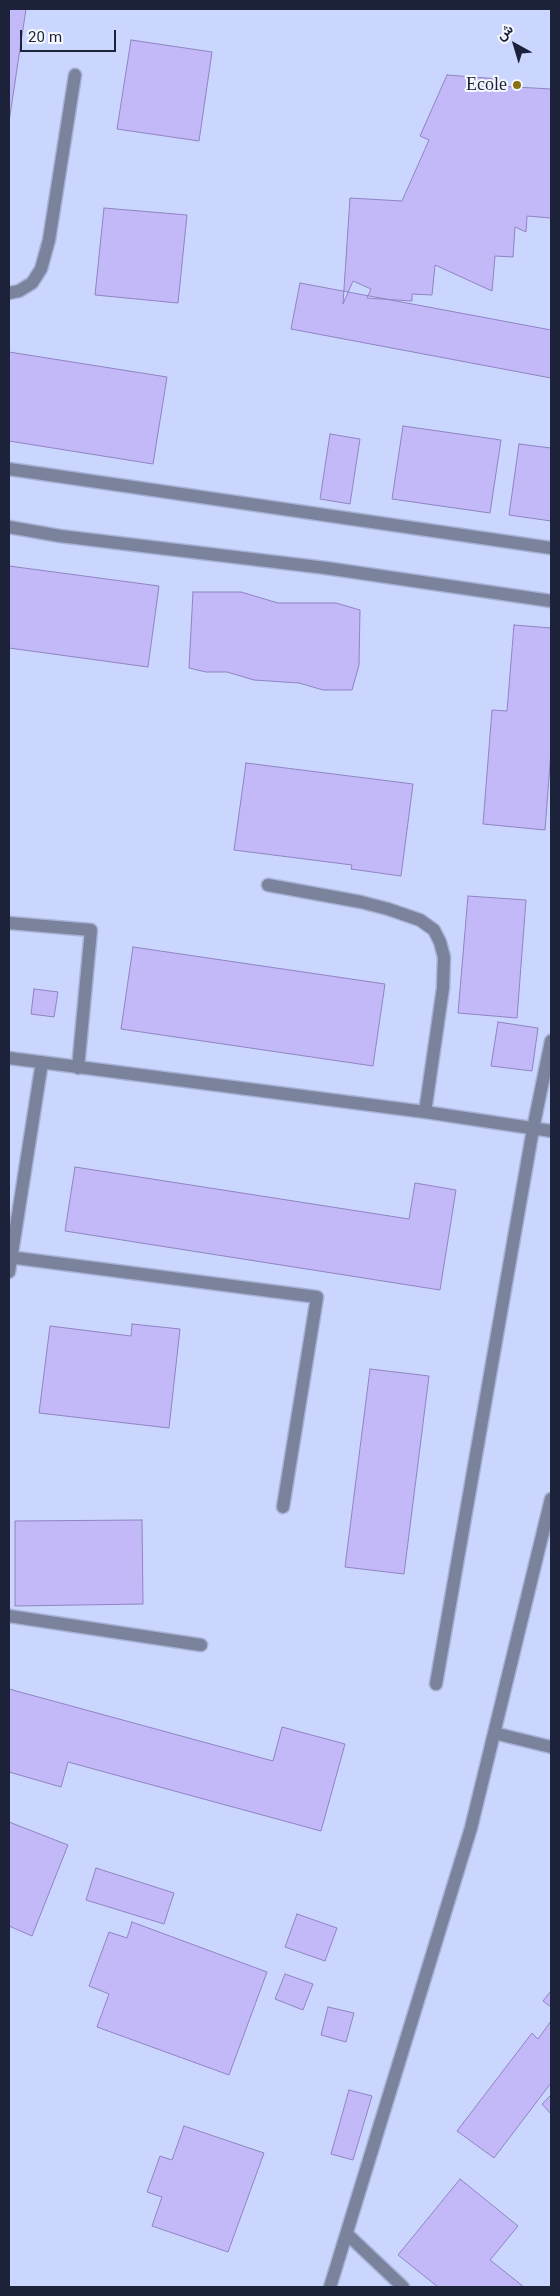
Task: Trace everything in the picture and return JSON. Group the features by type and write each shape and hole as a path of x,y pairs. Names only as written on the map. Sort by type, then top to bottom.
{"street":[{"path":"9,293 19,291 32,283 41,269 49,240 76,75"},
{"path":"9,469 551,548"},
{"path":"9,527 60,536 326,568 551,601"},
{"path":"268,885 361,902 388,909 420,920 434,930 444,957 443,988 425,1112"},
{"path":"9,923 91,930 78,1068"},
{"path":"436,1684 532,1128 551,1041"},
{"path":"9,1058 425,1112 551,1132"},
{"path":"9,1272 42,1062"},
{"path":"10,1257 317,1297 283,1507"},
{"path":"330,2287 471,1828 551,1499"},
{"path":"9,1616 201,1645"},
{"path":"494,1733 551,1748"},
{"path":"347,2234 403,2287"}],"building":[{"path":"9,9 26,9 9,122"},
{"path":"131,40 212,52 199,141 117,129"},
{"path":"447,75 499,79 498,86 551,89 551,218 527,216 526,232 515,227 513,257 495,256 492,291 435,265 432,295 412,294 412,301 367,298 371,289 353,281 343,304 350,198 402,201 429,140 420,136"},
{"path":"104,208 187,215 178,303 95,295"},
{"path":"300,283 551,330 551,378 291,329"},
{"path":"9,352 167,377 153,464 9,441"},
{"path":"403,426 501,440 490,513 392,499"},
{"path":"330,434 360,439 350,504 320,499"},
{"path":"519,444 551,448 551,521 509,515"},
{"path":"9,566 159,586 148,667 9,648"},
{"path":"193,592 241,592 278,603 336,603 360,610 359,665 352,690 323,690 299,683 254,680 227,672 206,672 189,668"},
{"path":"514,625 551,628 551,751 545,830 483,824 492,710 507,711"},
{"path":"246,763 413,784 401,876 351,869 352,865 234,850"},
{"path":"468,896 526,900 517,1018 458,1013"},
{"path":"133,947 385,984 373,1066 121,1029"},
{"path":"34,989 58,992 54,1017 31,1014"},
{"path":"498,1022 538,1028 532,1071 491,1066"},
{"path":"75,1167 409,1219 415,1183 456,1190 440,1290 65,1231"},
{"path":"132,1324 180,1329 169,1428 39,1413 50,1326 131,1336"},
{"path":"370,1369 429,1376 404,1574 345,1567"},
{"path":"142,1520 143,1604 15,1606 15,1521"},
{"path":"9,1689 273,1761 282,1727 345,1744 321,1831 68,1762 61,1787 9,1772"},
{"path":"9,1822 68,1845 32,1936 9,1926"},
{"path":"96,1868 174,1893 164,1924 86,1900"},
{"path":"297,1914 337,1928 325,1961 285,1947"},
{"path":"132,1922 267,1972 229,2075 97,2027 109,1994 89,1986 109,1932 127,1938"},
{"path":"285,1974 313,1984 303,2010 275,1999"},
{"path":"551,1991 551,2007 543,2001"},
{"path":"328,2007 354,2013 346,2042 321,2035"},
{"path":"551,2021 551,2083 494,2158 457,2131 532,2033 538,2039"},
{"path":"349,2090 372,2096 353,2160 331,2154"},
{"path":"551,2095 551,2114 542,2104"},
{"path":"184,2126 264,2153 228,2252 152,2226 162,2197 147,2192 160,2156 172,2160"},
{"path":"460,2179 518,2226 490,2260 524,2287 438,2287 398,2255"}],"place":[{"name":"Ecole","path":"517,85"}]}
